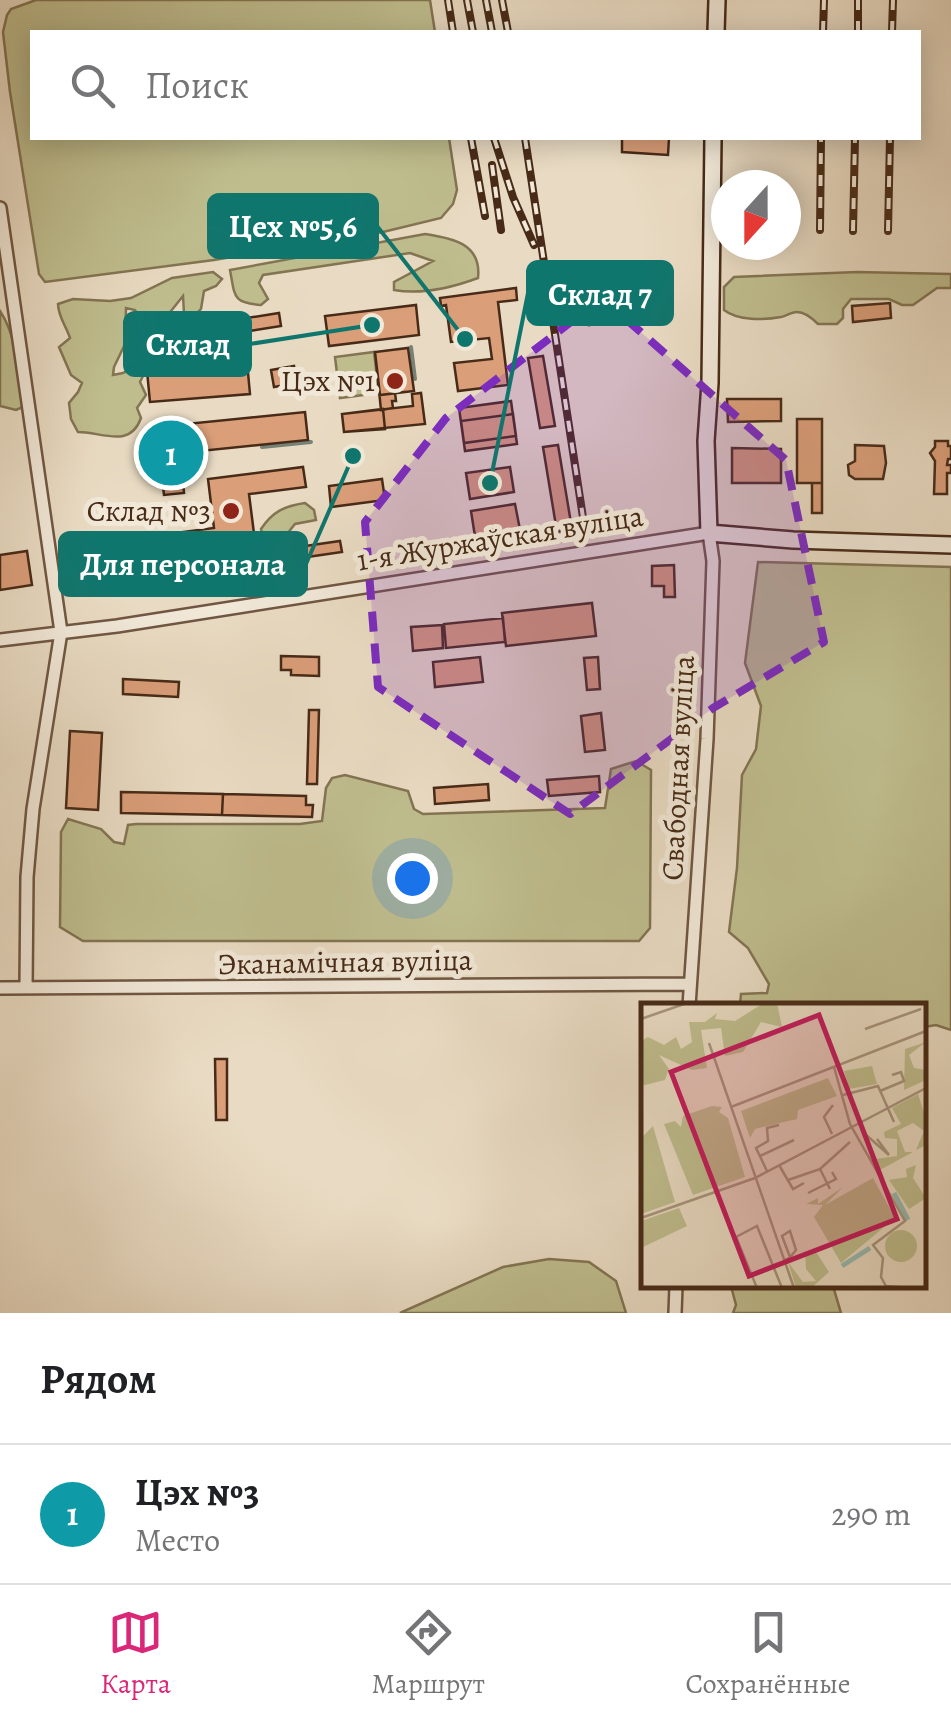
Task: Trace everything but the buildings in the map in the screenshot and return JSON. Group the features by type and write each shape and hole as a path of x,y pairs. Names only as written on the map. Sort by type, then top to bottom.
{"street":[{"path":"716,30 717,0"},
{"path":"709,533 706,442 713,140"},
{"path":"0,208 61,632 33,809 27,877 26,988"},
{"name":"1-я Журжаўская вуліца","path":"0,640 252,606 709,533 951,545"},
{"name":"Свабодная вуліца","path":"690,1003 707,739 713,561 709,533"},
{"name":"Эканамічная вуліца","path":"0,988 690,984"},
{"path":"675,1313 676,1288"}],"highlighted area":[{"path":"602,298 786,460 824,642 713,708 570,814 378,687 365,522 446,418"}],"shaded area":[{"path":"36,0 430,0 435,30 30,30 30,140 449,140 457,190 453,204 441,218 383,232 45,282 39,274 10,92 3,32 11,9"},
{"path":"425,234 463,244 475,257 478,278 436,290 394,290 394,282 433,261 410,253 263,275 259,283 268,299 261,305 240,300 234,292 230,270"},
{"path":"213,272 222,279 204,291 201,309 194,316 184,313 183,296 163,321 153,313 140,318 135,310 126,308 125,344 113,375 142,362 140,382 146,395 137,408 141,418 136,428 123,436 78,432 69,403 82,383 71,375 59,347 70,338 58,304 73,299 131,298 172,278"},
{"path":"857,272 951,274 951,288 937,288 913,305 889,299 851,299 837,324 818,324 800,312 759,319 724,310 724,287 734,277"},
{"path":"0,311 17,357 23,407 16,410 0,406"},
{"path":"374,352 379,393 340,398 335,357"},
{"path":"305,503 314,510 316,520 295,524 287,534 299,552 297,564 268,555 261,529 280,510"},
{"path":"758,562 951,567 951,1030 926,1027 926,1003 740,1003 741,994 767,993 769,984 748,948 729,932 742,775 756,749 761,706 745,663"},
{"path":"636,761 651,770 650,928 639,941 83,941 60,927 61,832 68,819 101,829 114,842 124,844 128,825 136,824 322,821 326,788 332,778 345,775 408,791 414,809 423,814 605,808 611,769"},
{"path":"549,1259 589,1262 616,1281 626,1313 400,1313 503,1267"},
{"path":"732,1288 834,1288 841,1313 733,1313 736,1305"}],"waterway":[{"path":"411,347 415,379"},
{"path":"262,447 311,442"}],"railway":[{"path":"448,0 453,30"},
{"path":"467,0 473,30"},
{"path":"486,0 492,30"},
{"path":"502,0 508,30"},
{"path":"823,30 824,0"},
{"path":"858,0 858,30"},
{"path":"892,30 893,0"},
{"path":"471,140 485,216"},
{"path":"495,140 534,245"},
{"path":"525,140 584,524"},
{"path":"820,230 821,140"},
{"path":"853,231 855,140"},
{"path":"888,231 890,140"},
{"path":"492,165 501,230"}],"place":[{"name":"Склад","path":"372,325"},
{"name":"Цех №5,6","path":"465,339"},
{"name":"Цэх №1","path":"395,381"},
{"name":"Цэх №3","path":"171,453"},
{"name":"Для персонала","path":"353,456"},
{"name":"Склад 7","path":"490,483"},
{"name":"Склад №3","path":"231,511"}]}
